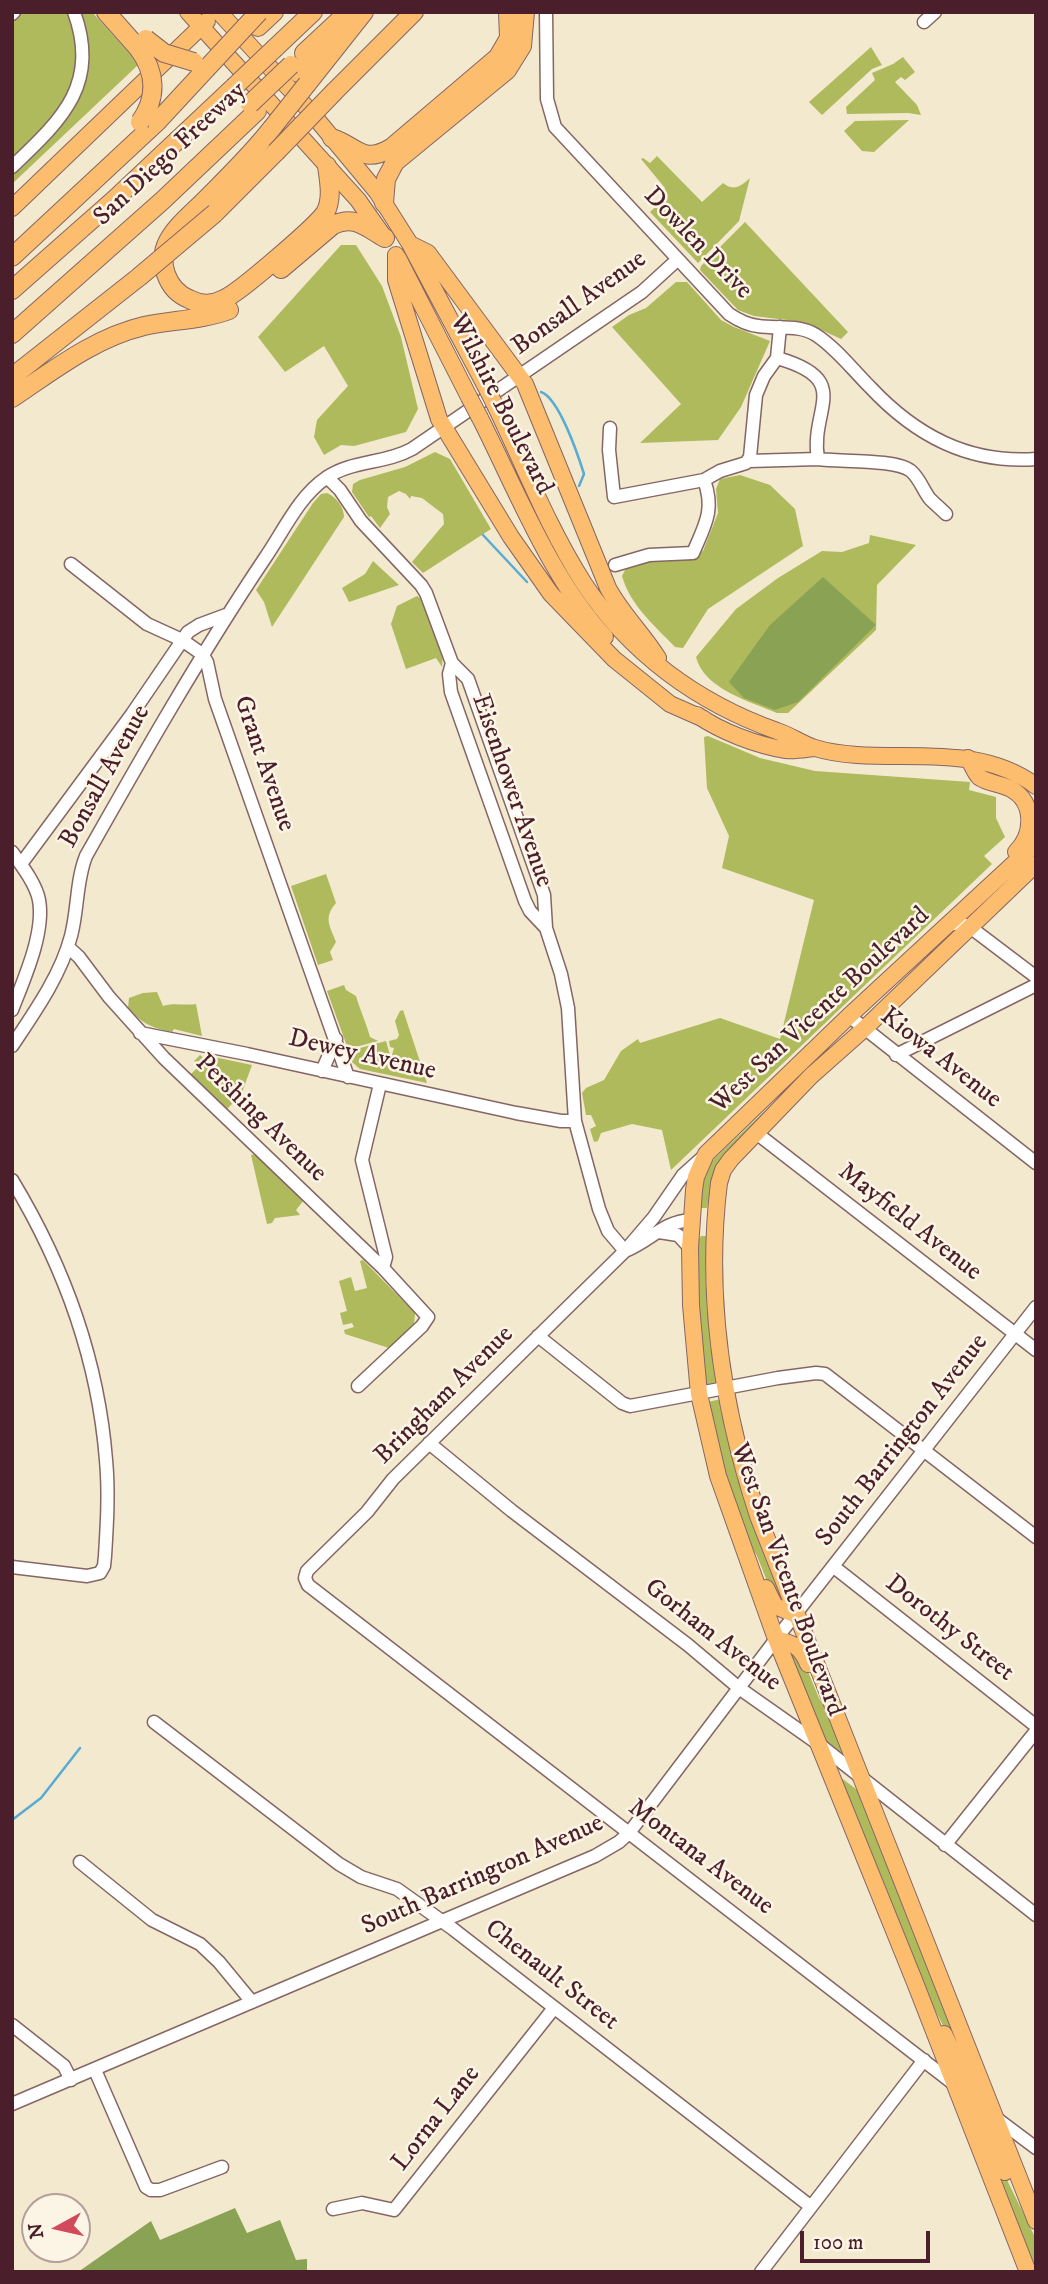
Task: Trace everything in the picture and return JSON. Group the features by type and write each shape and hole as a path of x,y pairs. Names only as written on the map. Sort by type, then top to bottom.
{"highway":[{"path":"106,12 142,43 164,53 201,61 229,52 259,20"},
{"path":"12,257 148,122 153,85 148,63 142,43 121,12"},
{"path":"12,244 259,20 274,12"},
{"path":"313,13 327,12"},
{"path":"327,166 330,192 325,212 307,231 227,298 210,304 193,301 184,298 171,284 166,274 166,243 177,228 253,153 272,128 299,74 348,12"},
{"name":"San Diego Freeway","path":"12,334 163,201 254,108 299,74 363,12"},
{"path":"12,377 215,213 414,12"},
{"path":"332,138 345,142 360,155 377,155 391,148 498,57 509,38 508,12"},
{"path":"384,203 386,179 396,162 514,62 522,46 525,12"},
{"name":"San Diego Freeway","path":"12,290 116,199 313,13"},
{"path":"12,321 254,108"},
{"path":"12,398 76,355 109,338 145,326 232,309 333,225 356,221 385,238"}],"main road":[{"name":"Wilshire Boulevard","path":"188,12 358,200 385,238 552,561 579,605 602,634 654,685 704,719 757,743 788,750 814,748 857,755 968,758 1004,768 1036,786"},
{"name":"Wilshire Boulevard","path":"218,12 332,138 384,203 410,244 496,407 559,539 583,582 621,630 667,672 689,688 730,712 790,735 814,748"},
{"path":"12,208 218,12"},
{"path":"410,244 428,253 520,376 546,433 608,588 667,672"},
{"path":"396,255 396,280 417,355 443,428 511,537 551,594 614,659 670,704 704,719"},
{"path":"968,758 980,777 1003,785 1022,797 1030,817 1029,828 1021,847 984,883 971,902"},
{"name":"West San Vicente Boulevard","path":"1028,2272 914,1980 776,1640 738,1537 719,1476 699,1394 691,1305 690,1248 696,1177 706,1154 849,1016 1036,843"},
{"name":"West San Vicente Boulevard","path":"1035,2220 796,1615 745,1475 726,1388 717,1311 715,1241 717,1200 723,1170 755,1132 1036,864"},
{"path":"691,1220 706,1215 717,1200"},
{"path":"690,1248 696,1235 700,1233 711,1235 715,1241"},
{"path":"738,1537 755,1561 772,1602 780,1609 796,1615"},
{"path":"776,1640 790,1642 801,1650 819,1693 844,1732"},
{"path":"914,1980 967,2080 994,2116"},
{"path":"954,2084 976,2110 1017,2195 1035,2220"}],"street":[{"path":"12,167 52,129 67,110 75,91 82,71 82,48 74,12"},
{"name":"Dowlen Drive","path":"546,12 547,99 555,127 729,314 757,326 804,329 824,341 889,407 923,432 947,444 974,453 1017,460 1036,459"},
{"path":"924,22 935,12"},
{"name":"Bonsall Avenue","path":"12,1046 55,975 68,947 86,856 226,614 310,492 327,477 352,467 405,454 642,292 677,260"},
{"path":"749,461 752,418 757,395 764,376 777,358 780,327"},
{"path":"777,358 801,366 818,379 824,388 818,459"},
{"path":"610,428 609,450 614,497 704,480 749,461 818,459 854,463 891,462 913,473 928,497 946,514"},
{"name":"Eisenhower Avenue","path":"327,477 340,490 357,516 426,593 452,663 468,679 544,895 546,928 567,1003 575,1121 599,1209 608,1231 625,1251"},
{"path":"615,565 649,555 693,553 709,516 704,480"},
{"path":"71,564 147,624 182,640 202,654"},
{"name":"Bonsall Avenue","path":"21,864 132,714 188,632 226,614"},
{"name":"Grant Avenue","path":"202,654 207,662 215,700 348,1077"},
{"name":"Eisenhower Avenue","path":"452,663 449,674 452,692 488,798 525,901 530,911 546,928"},
{"path":"488,798 508,792"},
{"path":"12,852 38,897 40,912 39,929 12,1010"},
{"path":"948,925 959,923 970,927 1036,977"},
{"name":"Pershing Avenue","path":"68,947 164,1058 383,1268 428,1317 415,1333 358,1386"},
{"path":"895,1055 1036,985"},
{"name":"Kiowa Avenue","path":"849,1016 895,1055 1036,1163"},
{"name":"Dewey Avenue","path":"140,1032 516,1113 575,1121"},
{"path":"322,1071 335,1039"},
{"path":"380,1084 362,1160 386,1257 383,1268"},
{"name":"Mayfield Avenue","path":"755,1132 1036,1350"},
{"name":"Bringham Avenue","path":"305,1578 307,1571 367,1512 393,1479 625,1251 683,1175 706,1154"},
{"path":"12,1180 53,1257 84,1336 97,1388 108,1486 105,1556 100,1573 87,1576 12,1567"},
{"name":"Bringham Avenue","path":"625,1251 641,1245 675,1222 691,1220"},
{"path":"659,1232 678,1235 690,1248"},
{"name":"South Barrington Avenue","path":"12,2104 595,1856 619,1842 629,1833 1036,1307"},
{"path":"538,1336 622,1403 630,1406 802,1374 825,1374 1036,1537"},
{"name":"Gorham Avenue","path":"429,1443 512,1511 688,1645 739,1688 820,1745 863,1782 1036,1915"},
{"name":"Dorothy Street","path":"834,1567 1036,1728"},
{"name":"Montana Avenue","path":"305,1578 308,1585 1036,2148"},
{"name":"Chenault Street","path":"154,1722 338,1864 361,1877 397,1889 810,2206"},
{"path":"945,1845 1036,1728"},
{"path":"80,1863 147,1916 200,1944 219,1962 252,2002"},
{"name":"Lorna Lane","path":"332,2209 362,2203 394,2210 554,2008"},
{"path":"12,2025 64,2066 71,2080"},
{"path":"761,2272 924,2060"},
{"path":"95,2070 146,2187 160,2190 222,2167"}],"green space":[{"path":"12,12 92,12 139,64 12,184"},
{"path":"871,47 882,65 872,69 822,115 809,102"},
{"path":"903,57 915,72 905,80 901,77 895,82 917,105 921,115 847,114 846,107 875,80 872,73"},
{"path":"909,120 874,152 862,151 844,131 855,121"},
{"path":"657,156 702,202 723,183 734,187 750,178 739,221 698,263 650,212 662,201 665,188 641,159 650,163"},
{"path":"745,222 848,332 841,339 804,322 754,316 738,310 700,270"},
{"path":"341,245 356,245 382,286 401,337 418,409 406,432 354,446 341,445 324,455 314,437 317,420 348,386 324,346 285,372 258,337"},
{"path":"676,282 687,282 721,320 770,341 741,407 718,440 640,443 681,404 612,327 629,315 646,308"},
{"path":"435,452 450,459 491,529 423,573 412,562 444,524 443,514 422,498 411,496 410,499 399,491 388,497 387,507 390,514 380,528 352,492 353,484 360,480 405,467"},
{"path":"740,475 770,485 795,509 803,546 708,609 683,648 675,647 637,606 622,576 626,568 648,561 686,559 703,551 718,513 716,489 720,479"},
{"path":"327,493 339,503 344,517 272,627 264,602 256,590 313,503 321,494"},
{"path":"870,535 916,545 877,585 876,630 788,713 777,713 729,693 708,678 696,657 736,609 778,578 822,551 842,552 869,543"},
{"path":"373,561 399,585 349,602 342,588 365,574"},
{"path":"823,577 876,625 798,702 775,710 744,698 729,682 770,625"},
{"path":"417,596 422,599 443,654 442,667 436,658 406,669 391,624 397,606"},
{"path":"708,736 760,758 815,771 970,782 969,790 996,797 996,818 1005,837 984,856 992,864 671,1170 662,1130 632,1124 601,1133 598,1141 594,1142 590,1129 596,1126 591,1115 586,1115 582,1093 586,1088 604,1080 621,1051 638,1039 640,1043 720,1018 780,1039 814,900 722,868 729,836 707,788 704,737"},
{"path":"326,874 336,903 329,918 336,942 330,952 333,960 318,965 291,886"},
{"path":"344,985 346,990 356,996 370,1037 378,1041 348,1049 327,991"},
{"path":"157,992 163,1006 196,1004 202,1036 152,1026 128,1008 129,998"},
{"path":"403,1010 427,1083 360,1069 352,1062 349,1051 386,1041 392,1055 394,1048 390,1047 389,1041 397,1039 399,1035 395,1021"},
{"path":"843,1037 846,1040 718,1163 712,1176 707,1208 698,1208 702,1183 713,1160"},
{"path":"200,1055 212,1065 214,1057 252,1065 241,1095 227,1109 190,1075 199,1066 194,1061"},
{"path":"256,1154 304,1200 296,1210 300,1215 275,1218 272,1223 267,1224 251,1155"},
{"path":"701,1236 708,1236 718,1379 717,1382 707,1384 704,1382 699,1339 696,1243"},
{"path":"363,1260 415,1313 414,1326 389,1348 345,1334 344,1330 354,1327 352,1323 343,1325 340,1313 347,1311 339,1281 351,1277 355,1291 367,1288 360,1261"},
{"path":"721,1399 787,1604 773,1596 757,1556 743,1532 729,1494 708,1402"},
{"path":"788,1647 801,1655 845,1755 824,1739"},
{"path":"840,1777 860,1792 974,2081 968,2075 929,1998"},
{"path":"981,2127 1036,2239 1036,2272 1033,2272"},
{"path":"235,2208 247,2233 280,2220 296,2260 307,2259 307,2272 78,2272 151,2221 160,2240"}],"waterway":[{"path":"541,392 548,396 554,405 573,441 584,474 579,486"},
{"path":"483,535 527,582"},
{"path":"12,1820 41,1798 80,1748"}]}
